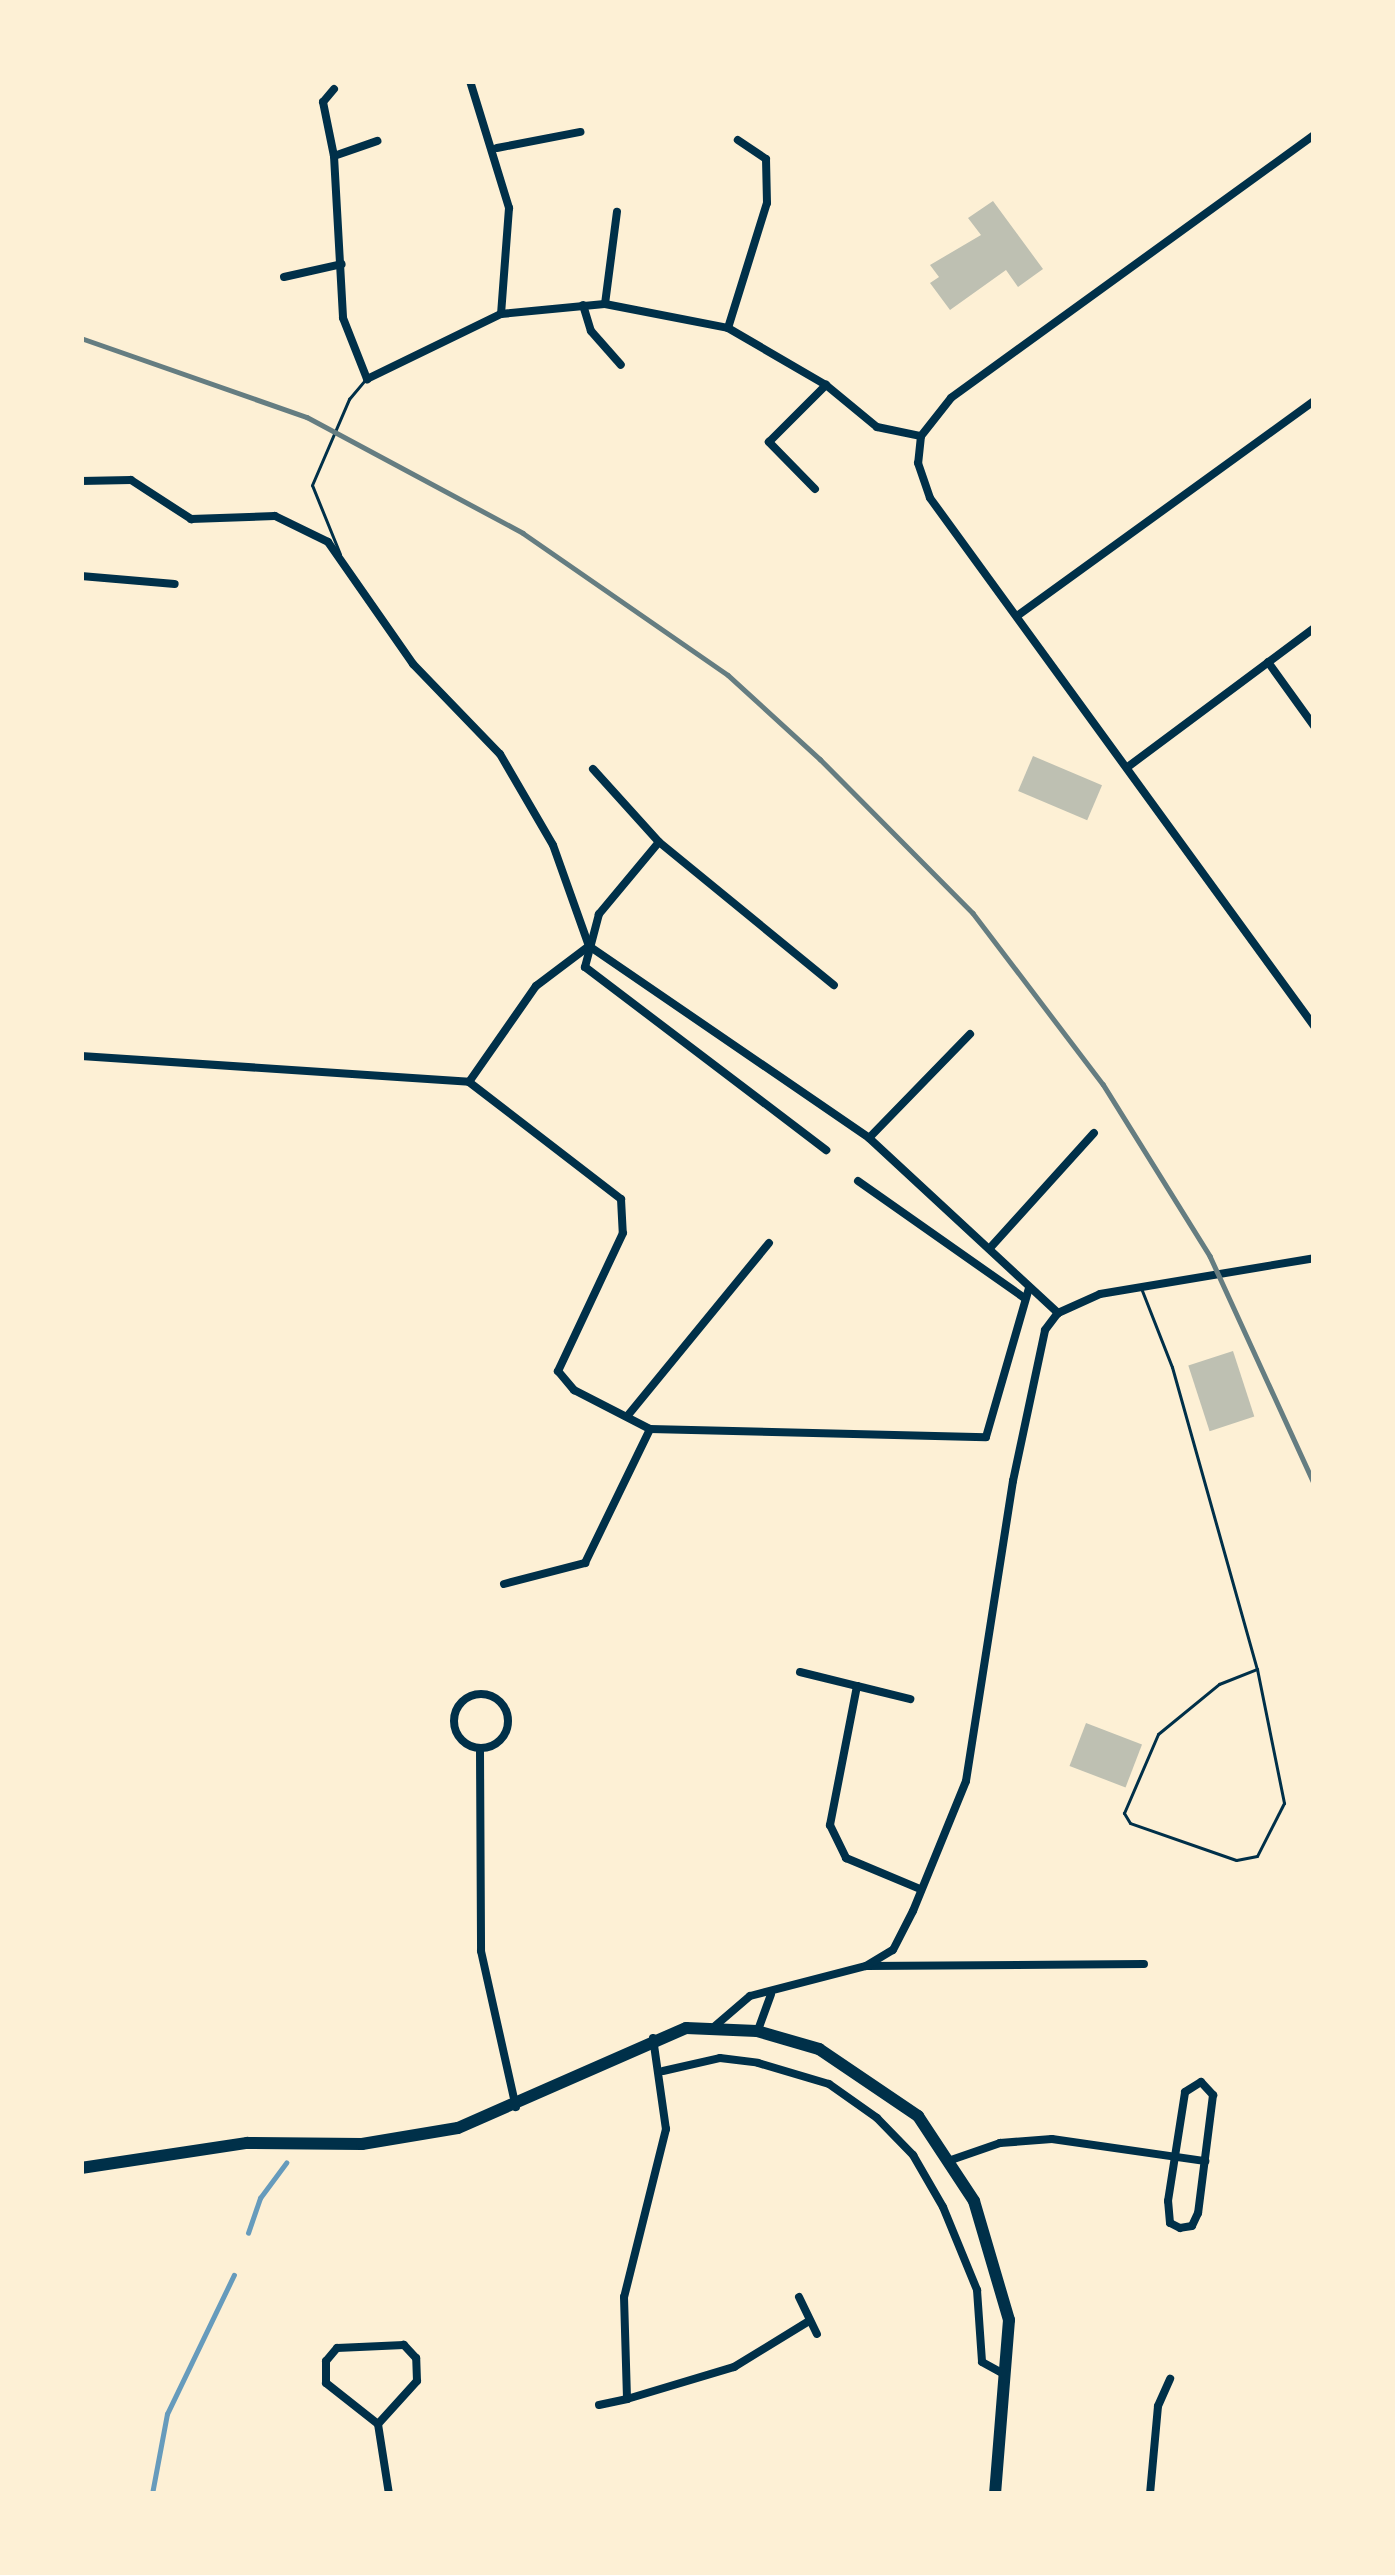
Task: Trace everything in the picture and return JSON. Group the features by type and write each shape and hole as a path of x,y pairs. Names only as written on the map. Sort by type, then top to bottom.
{"main road":[{"path":"81,2168 247,2143 389,2142 516,2108 653,2037 715,2026 757,2031 819,2049 866,2074 918,2116 951,2160 996,2260 1009,2320 1009,2375 995,2494"}],"street":[{"path":"470,81 497,148 509,208 501,314"},
{"path":"334,89 322,102 334,156 343,318 367,379 501,314 605,304 728,328 826,385 877,427 921,436"},
{"path":"497,148 580,132"},
{"path":"1314,135 951,398 921,436 918,463 930,498 1314,1026"},
{"path":"728,328 767,203 766,159 738,140"},
{"path":"334,156 377,142"},
{"path":"605,304 617,212"},
{"path":"284,277 342,264"},
{"path":"584,305 591,331 621,365"},
{"path":"814,489 769,442 826,385"},
{"path":"1017,616 1314,401"},
{"path":"81,481 148,485 179,513 208,522 248,515 303,524 341,556 413,664 500,754 553,845 589,946 869,1138 990,1247 1026,1293"},
{"path":"81,576 175,584"},
{"path":"1129,766 1314,628"},
{"path":"1268,662 1314,726"},
{"path":"593,769 659,842 833,985"},
{"path":"659,842 599,914 585,967 826,1150"},
{"path":"469,1082 536,986 589,946"},
{"path":"869,1138 970,1034"},
{"path":"81,1056 469,1082 621,1198 619,1244 558,1363 565,1383 650,1429 986,1437 1026,1293"},
{"path":"990,1247 1094,1133"},
{"path":"858,1181 1058,1313"},
{"path":"629,1414 769,1243"},
{"path":"866,1966 893,1950 966,1781 1012,1481 1045,1330 1058,1313 1140,1286 1314,1258"},
{"path":"504,1584 585,1563 650,1429"},
{"path":"800,1672 910,1699"},
{"path":"857,1686 830,1825 846,1858 920,1889"},
{"path":"480,1751 501,1739 509,1718 502,1702 474,1694 456,1707 454,1723 480,1751 481,1951 516,2108"},
{"path":"715,2026 750,1996 866,1966 1144,1964"},
{"path":"757,2031 772,1992"},
{"path":"627,2399 624,2297 663,2150 663,2071 653,2037"},
{"path":"663,2071 705,2059 758,2063 829,2084 877,2118 928,2176 976,2290 982,2362 1009,2375"},
{"path":"1201,2082 1214,2095 1205,2161 1196,2221 1180,2228 1167,2214 1185,2092 1201,2082"},
{"path":"951,2160 1000,2143 1052,2139 1205,2161"},
{"path":"800,2297 817,2334"},
{"path":"599,2405 734,2367 809,2321"},
{"path":"378,2425 417,2381 416,2358 404,2345 337,2348 326,2361 326,2383 378,2425 389,2494"},
{"path":"1150,2494 1158,2406 1170,2379"}],"lane":[{"path":"341,556 315,505 320,461 349,399 367,379"},
{"path":"1140,1286 1172,1367 1257,1670 1284,1803 1257,1856 1236,1860 1130,1822 1124,1813 1158,1734 1219,1684 1257,1670"}],"building":[{"path":"993,201 1043,269 1018,287 1006,270 950,310 930,283 939,277 930,265 981,235 968,218"},
{"path":"1033,756 1102,785 1087,820 1018,791"},
{"path":"1233,1351 1254,1417 1210,1431 1188,1366"},
{"path":"1086,1723 1142,1745 1126,1787 1070,1766"}],"waterway":[{"path":"248,2233 260,2198 286,2163"},
{"path":"152,2494 167,2414 234,2275"}],"railway":[{"path":"81,338 307,417 523,533 728,675 820,759 973,913 1103,1084 1210,1256 1314,1483"}]}
